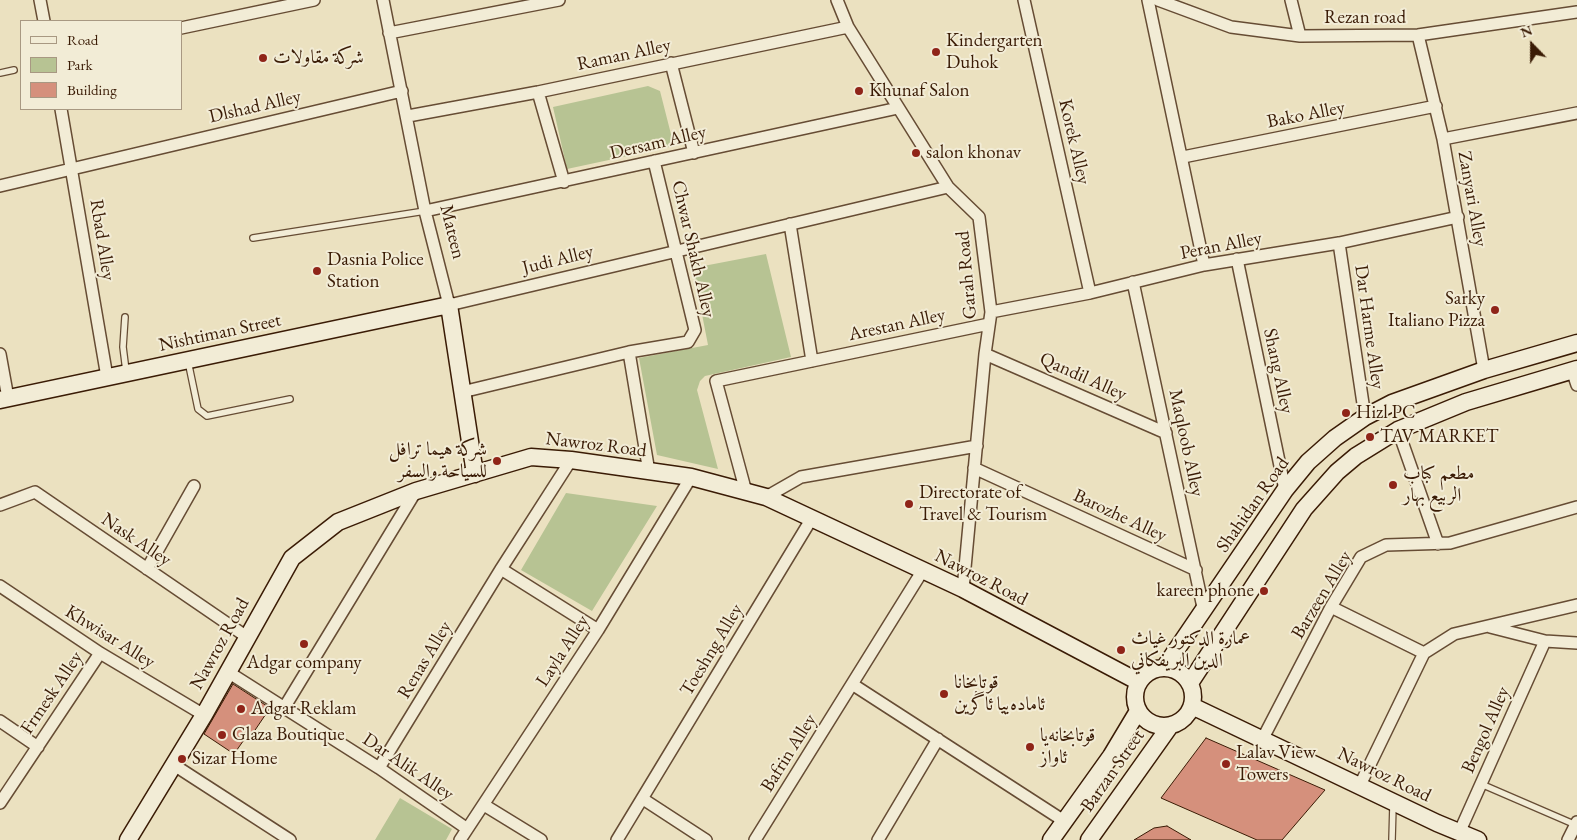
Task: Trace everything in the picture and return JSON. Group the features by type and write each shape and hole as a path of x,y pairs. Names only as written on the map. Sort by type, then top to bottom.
{"street":[{"path":"40,0 44,20"},
{"path":"182,28 314,0"},
{"name":"Mateen","path":"383,0 426,212 449,305 475,474"},
{"path":"389,34 559,0"},
{"name":"Garah Road","path":"837,0 848,27 948,187 978,217 991,312 985,354 964,589"},
{"name":"Korek Alley","path":"1024,0 1090,293"},
{"path":"1148,0 1183,157 1204,265"},
{"name":"Rezan road","path":"1158,0 1231,27 1300,36 1418,35 1577,12"},
{"path":"1291,0 1300,36"},
{"name":"Raman Alley","path":"408,116 538,92 848,27"},
{"name":"Zanyari Alley","path":"1418,35 1443,139 1484,370"},
{"path":"671,63 694,152"},
{"name":"Dlshad Alley","path":"0,186 402,91"},
{"path":"538,92 564,182"},
{"name":"Bako Alley","path":"1183,157 1436,106"},
{"name":"Dersam Alley","path":"426,212 898,108"},
{"name":"Rbad Alley","path":"61,110 107,377"},
{"path":"1443,139 1577,114"},
{"name":"Chwar Shakh Alley","path":"629,352 688,342 695,330 674,250 654,161"},
{"name":"Judi Alley","path":"449,305 674,250 948,187"},
{"name":"Peran Alley","path":"991,312 1090,293 1204,265 1339,243 1458,217"},
{"path":"790,224 812,361"},
{"name":"Dar Harme Alley","path":"1339,243 1365,417"},
{"name":"Shang Alley","path":"1236,259 1285,490"},
{"name":"Maqloob Alley","path":"1134,282 1204,612"},
{"name":"Nishtiman Street","path":"4,399 449,305"},
{"name":"Arestan Alley","path":"746,492 716,381 989,324"},
{"name":"Shahidan Road","path":"1164,668 1204,612 1285,490 1321,449 1365,417 1392,403 1484,370 1577,343"},
{"path":"462,392 629,352 649,472"},
{"path":"0,354 4,399"},
{"name":"Qandil Alley","path":"985,354 1166,433"},
{"path":"1190,683 1304,509 1319,490 1356,456 1398,430 1484,396 1575,375"},
{"path":"1398,430 1438,544"},
{"path":"766,497 801,477 977,446"},
{"name":"Nawroz Road","path":"128,840 204,715 292,558 338,522 416,491 531,458 571,460 691,477 766,497 964,589 1137,682"},
{"name":"Renas Alley","path":"380,768 501,570 571,460"},
{"name":"Barozhe Alley","path":"974,468 1196,570"},
{"name":"Layla Alley","path":"460,840 466,828 484,805 598,630 691,477"},
{"path":"147,569 194,486"},
{"path":"284,708 416,491"},
{"name":"Nask Alley","path":"0,505 35,492 247,637"},
{"name":"Barzeen Alley","path":"1262,740 1331,607 1361,557 1386,545 1438,544 1577,507"},
{"name":"Toeshng Alley","path":"617,840 812,518"},
{"path":"501,570 598,630"},
{"name":"Bafrin Alley","path":"755,840 923,570"},
{"name":"Khwisar Alley","path":"0,586 100,653 204,715"},
{"path":"1360,785 1424,653 1454,634 1577,605"},
{"path":"1331,607 1424,653"},
{"path":"1488,627 1545,640 1577,643"},
{"name":"Bengol Alley","path":"1459,833 1545,640"},
{"name":"Frmesk Alley","path":"0,803 100,653"},
{"path":"1164,668 1179,672 1190,683 1194,698 1192,706 1184,719 1170,726 1152,724 1138,711 1135,695 1137,682 1147,673 1164,668"},
{"name":"Dar Alik Alley","path":"228,672 380,768 466,828"},
{"path":"852,684 1064,821"},
{"name":"Nawroz Road","path":"1192,706 1459,833 1478,840"},
{"name":"Barzan Street","path":"1051,840 1111,756 1138,711"},
{"path":"0,721 38,746"},
{"name":"Barzan Street","path":"1089,840 1170,726"},
{"path":"878,840 938,739"},
{"path":"174,765 290,840"},
{"path":"643,799 691,836 706,840"},
{"path":"484,805 541,840"},
{"path":"1568,840 1576,823"}],"lane":[{"path":"0,73 14,70"},
{"path":"253,238 426,212"},
{"path":"125,317 123,347 126,373"},
{"path":"188,360 198,409 207,416 290,398"},
{"path":"1481,784 1576,823"},
{"path":"1392,840 1393,802"}],"green space":[{"path":"648,86 660,91 674,146 567,169 553,107"},
{"path":"766,254 791,357 705,376 700,381 697,390 718,469 657,455 639,358 708,345 693,268"},
{"path":"566,493 657,506 592,611 521,570"},
{"path":"400,798 452,829 446,840 375,840"}],"building":[{"name":"Adgar Reklam","path":"233,684 270,708 249,739 246,737 234,754 204,734"},
{"name":"Lalav View Towers","path":"1206,738 1325,790 1282,840 1257,840 1161,798"},
{"path":"1167,826 1191,840 1134,840 1154,828"}],"place":[{"name":"Kindergarten Duhok","path":"936,52"},
{"name":"شركة مقاولات","path":"263,58"},
{"name":"Khunaf Salon","path":"859,91"},
{"name":"salon khonav","path":"916,153"},
{"name":"Dasnia Police Station","path":"317,271"},
{"name":"Sarky Italiano Pizza","path":"1495,310"},
{"name":"Hizl PC","path":"1346,413"},
{"name":"TAV MARKET","path":"1370,437"},
{"name":"شركة هيما ترافل للسياحة والسفر","path":"497,461"},
{"name":"مطعم كباب الربيع بهار","path":"1393,485"},
{"name":"Directorate of Travel & Tourism","path":"909,504"},
{"name":"kareen phone","path":"1264,591"},
{"name":"Adgar company","path":"304,644"},
{"name":"عمارة الدكتور غياث الدين البريفكاني","path":"1121,650"},
{"name":"قوتابخانا ئامادەییا ئاگرین","path":"944,694"},
{"name":"Adgar Reklam","path":"241,709"},
{"name":"Glaza Boutique","path":"222,735"},
{"name":"قوتابخانەیا ئاواز","path":"1030,747"},
{"name":"Sizar Home","path":"182,759"},
{"name":"Lalav View Towers","path":"1226,764"}]}
